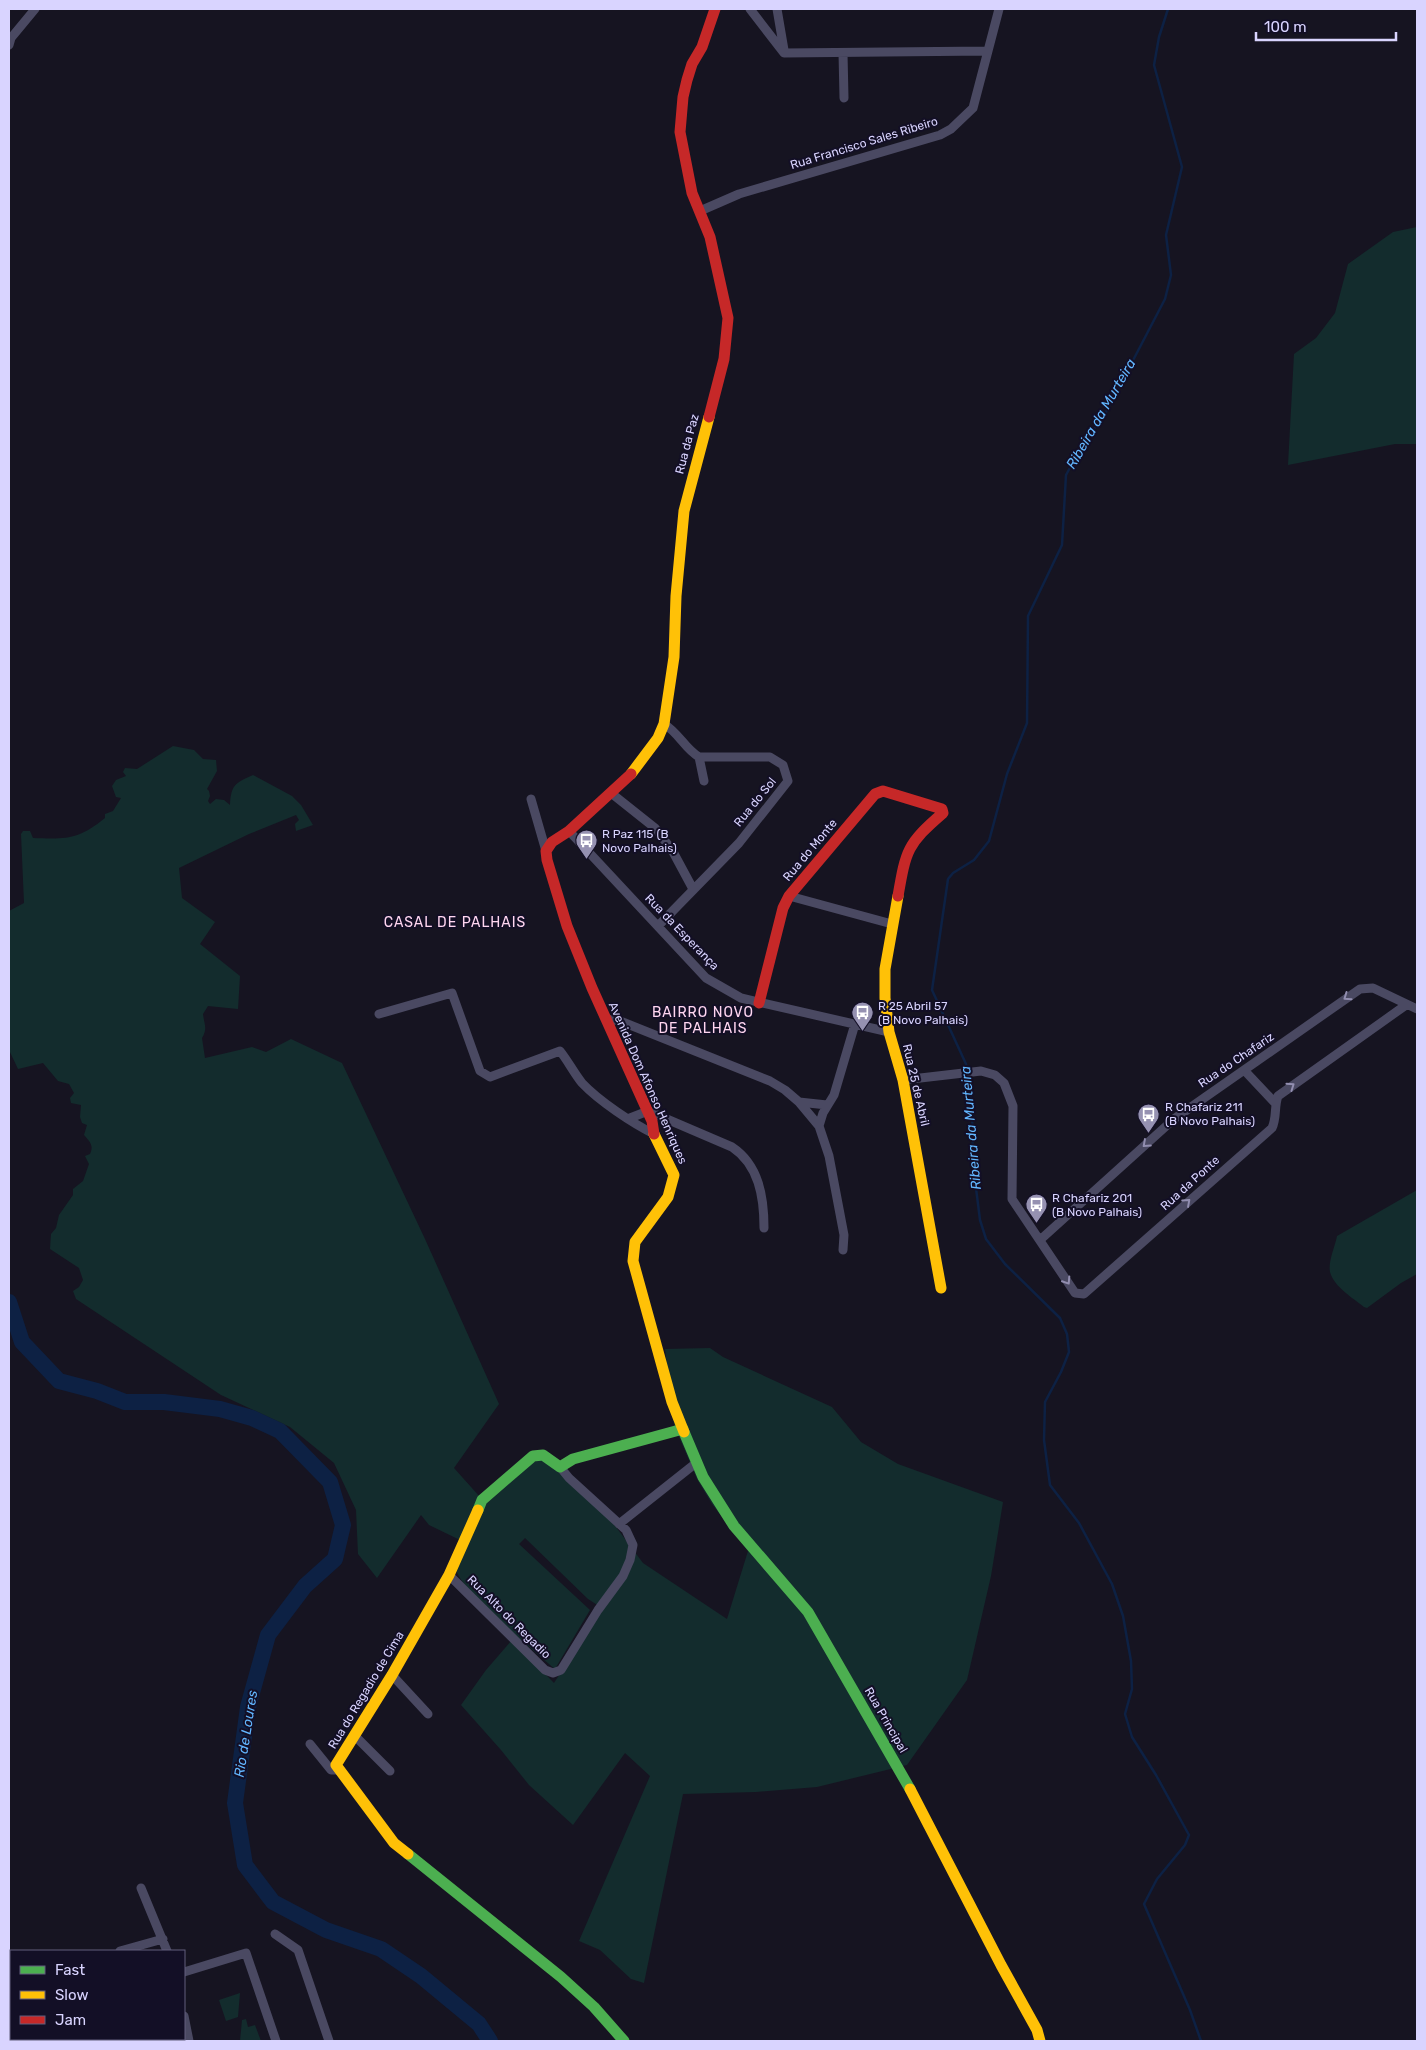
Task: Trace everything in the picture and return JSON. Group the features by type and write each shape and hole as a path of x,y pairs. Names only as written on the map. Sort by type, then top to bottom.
{"street":[{"path":"9,46 11,38 35,9"},
{"name":"Rua da Paz","path":"546,851 552,842 611,794 635,770 658,738 664,724 674,657 676,596 684,511 724,359 728,318 710,237 692,193 680,132 683,97 687,80 692,64 702,47 715,9"},
{"path":"750,9 784,54"},
{"path":"777,9 784,54"},
{"name":"Rua Francisco Sales Ribeiro","path":"700,211 739,194 940,135 956,124 973,108 1000,9"},
{"path":"784,54 988,51"},
{"path":"842,53 844,98"},
{"path":"664,724 673,729 692,753 699,757 704,781"},
{"name":"Rua do Sol","path":"658,926 739,843 788,782 783,765 770,757 699,757"},
{"name":"Rua do Monte","path":"759,1003 784,908 789,896 878,791 935,806 942,809 943,813"},
{"path":"611,794 655,828 672,850 693,889"},
{"name":"Avenida Dom Afonso Henriques","path":"531,799 567,926 606,1020 648,1111 654,1134 674,1175 668,1198 635,1242 633,1261 672,1402 683,1429"},
{"name":"Rua 25 de Abril","path":"941,1288 903,1080 889,1032 884,998 885,969 904,859 908,848 916,838 943,813"},
{"name":"Rua da Esperança","path":"569,830 706,978 741,998 889,1032"},
{"path":"789,896 892,924"},
{"name":"Rua do Chafariz","path":"1040,1240 1174,1119 1207,1094 1360,989 1373,988 1417,1009"},
{"path":"379,1014 452,993 480,1072 490,1077 560,1051 581,1082 600,1100 654,1134"},
{"path":"1244,1070 1275,1103 1278,1096 1284,1090 1406,1005"},
{"path":"606,1020 620,1021 770,1081 799,1102 819,1126 829,1156 844,1235 842,1250"},
{"path":"819,1126 827,1105 834,1095 855,1024"},
{"name":"Rua da Ponte","path":"903,1080 981,1071 995,1075 1004,1083 1010,1094 1013,1106 1012,1199 1075,1293 1084,1294 1272,1128 1275,1103"},
{"path":"799,1102 827,1105"},
{"path":"630,1118 648,1111 732,1146 741,1153 757,1178 764,1204 764,1228"},
{"path":"683,1429 573,1459 560,1467 569,1478 619,1524 696,1463"},
{"name":"Rua Principal","path":"683,1429 703,1477 734,1526 808,1612 919,1805 1001,1965 1037,2030 1040,2041"},
{"name":"Rua do Regadio de Cima","path":"560,1467 543,1455 533,1456 482,1500 449,1575 392,1675 336,1765 394,1843 561,1977 594,2007 624,2041"},
{"name":"Rua Alto do Regadio","path":"449,1575 545,1670 553,1673 561,1670 598,1610 623,1576 630,1560 633,1545 626,1530 619,1524"},
{"path":"392,1675 428,1714"},
{"path":"354,1734 390,1771"},
{"path":"310,1744 331,1770 338,1770"},
{"path":"141,1888 167,1950"},
{"path":"275,1934 298,1950 329,2041"},
{"path":"124,1950 163,1939"},
{"path":"185,1972 246,1953 276,2041"},
{"path":"185,2021 189,2041"}],"green space":[{"path":"1417,227 1417,444 1395,444 1288,465 1294,354 1316,338 1335,313 1348,264 1393,232"},
{"path":"173,746 194,750 203,759 216,760 217,771 207,789 210,796 208,801 210,804 216,799 224,800 230,805 231,793 235,786 253,775 292,796 301,805 313,825 296,831 295,824 299,820 296,815 249,834 179,868 182,898 215,922 200,944 240,976 238,1009 208,1006 203,1014 205,1029 202,1038 205,1058 252,1047 266,1052 291,1039 342,1063 425,1239 499,1404 454,1468 480,1497 534,1457 547,1460 613,1523 643,1563 727,1619 748,1551 712,1504 697,1479 674,1425 665,1349 710,1348 723,1357 832,1407 861,1442 898,1464 1003,1502 991,1576 967,1680 907,1765 817,1787 756,1792 683,1794 644,1983 631,1979 600,1950 579,1941 650,1776 625,1753 573,1825 529,1785 461,1705 486,1670 512,1640 554,1683 602,1608 588,1599 525,1538 519,1544 590,1610 555,1669 516,1636 471,1593 456,1570 456,1555 460,1540 429,1525 421,1515 377,1578 358,1554 356,1510 334,1463 290,1427 221,1395 76,1299 73,1291 79,1287 83,1280 79,1268 50,1249 51,1234 56,1228 59,1215 73,1195 73,1189 83,1181 89,1164 85,1156 90,1154 91,1146 84,1135 87,1125 82,1123 80,1117 81,1105 71,1103 70,1098 74,1093 69,1084 58,1081 43,1063 18,1069 9,1050 9,911 24,903 21,834 23,831 30,831 33,838 64,838 87,831 105,818 105,814 113,811 121,798 116,797 112,786 116,780 126,776 123,772 125,768 137,769"},
{"path":"1417,1190 1417,1274 1401,1283 1367,1308 1364,1307 1335,1283 1330,1272 1337,1236"},
{"path":"240,1993 238,2017 226,2021 219,2000"},
{"path":"246,2019 248,2027 255,2025 261,2041 240,2041 242,2020"}],"waterway":[{"name":"Ribeira da Murteira","path":"1168,9 1159,37 1154,65 1182,167 1166,235 1171,275 1165,299 1104,416 1084,442 1066,475 1062,545 1028,616 1027,723 1007,774 989,841 974,860 953,873 948,879 932,990 966,1064 972,1107 973,1164 980,1220 986,1239 1005,1264 1060,1318 1067,1334 1069,1352 1045,1402 1044,1440 1050,1485 1079,1523 1112,1584 1123,1616 1131,1661 1132,1689 1125,1714 1132,1737 1156,1775 1189,1835 1185,1845 1157,1879 1144,1904 1190,2010 1201,2041"},
{"name":"Rio de Loures","path":"9,1302 22,1342 59,1381 97,1391 125,1402 164,1402 220,1409 252,1418 280,1431 330,1482 343,1525 335,1559 305,1586 268,1635 248,1707 235,1803 245,1865 273,1902 326,1930 381,1949 421,1976 479,2024 490,2041"}],"traffic: fast":[{"path":"478,1510 482,1500 533,1456 543,1455 560,1467 573,1459 683,1429"},
{"path":"684,1432 703,1477 734,1526 808,1612 910,1789"},
{"path":"408,1854 561,1977 594,2007 624,2041"}],"traffic: slow":[{"path":"631,774 658,738 664,724 674,657 676,596 684,511 709,417"},
{"path":"898,896 885,969 885,998 889,1032 903,1080 941,1288"},
{"path":"654,1134 674,1175 668,1197 635,1242 633,1261 672,1402 684,1432"},
{"path":"408,1854 394,1843 336,1765 392,1675 449,1575 478,1510"},
{"path":"910,1789 1001,1965 1037,2030 1040,2041"}],"traffic: jam":[{"path":"709,417 724,359 728,318 710,237 692,193 680,132 683,97 687,80 692,64 702,47 715,9"},
{"path":"631,774 569,831 552,842 546,851 567,926 592,988 652,1121 654,1134"},
{"path":"759,1003 783,908 789,896 875,794 883,791 942,809 943,813 922,833 910,849 903,868 898,896"}],"place":[{"name":"R Paz 115 (B Novo Palhais)","path":"586,860"},
{"name":"R 25 Abril 57 (B Novo Palhais)","path":"862,1032"},
{"name":"R Chafariz 211 (B Novo Palhais)","path":"1149,1133"},
{"name":"R Chafariz 201 (B Novo Palhais)","path":"1036,1224"}],"district":[{"name":"CASAL DE PALHAIS","path":"455,922"},
{"name":"BAIRRO NOVO DE PALHAIS","path":"703,1020"}]}
